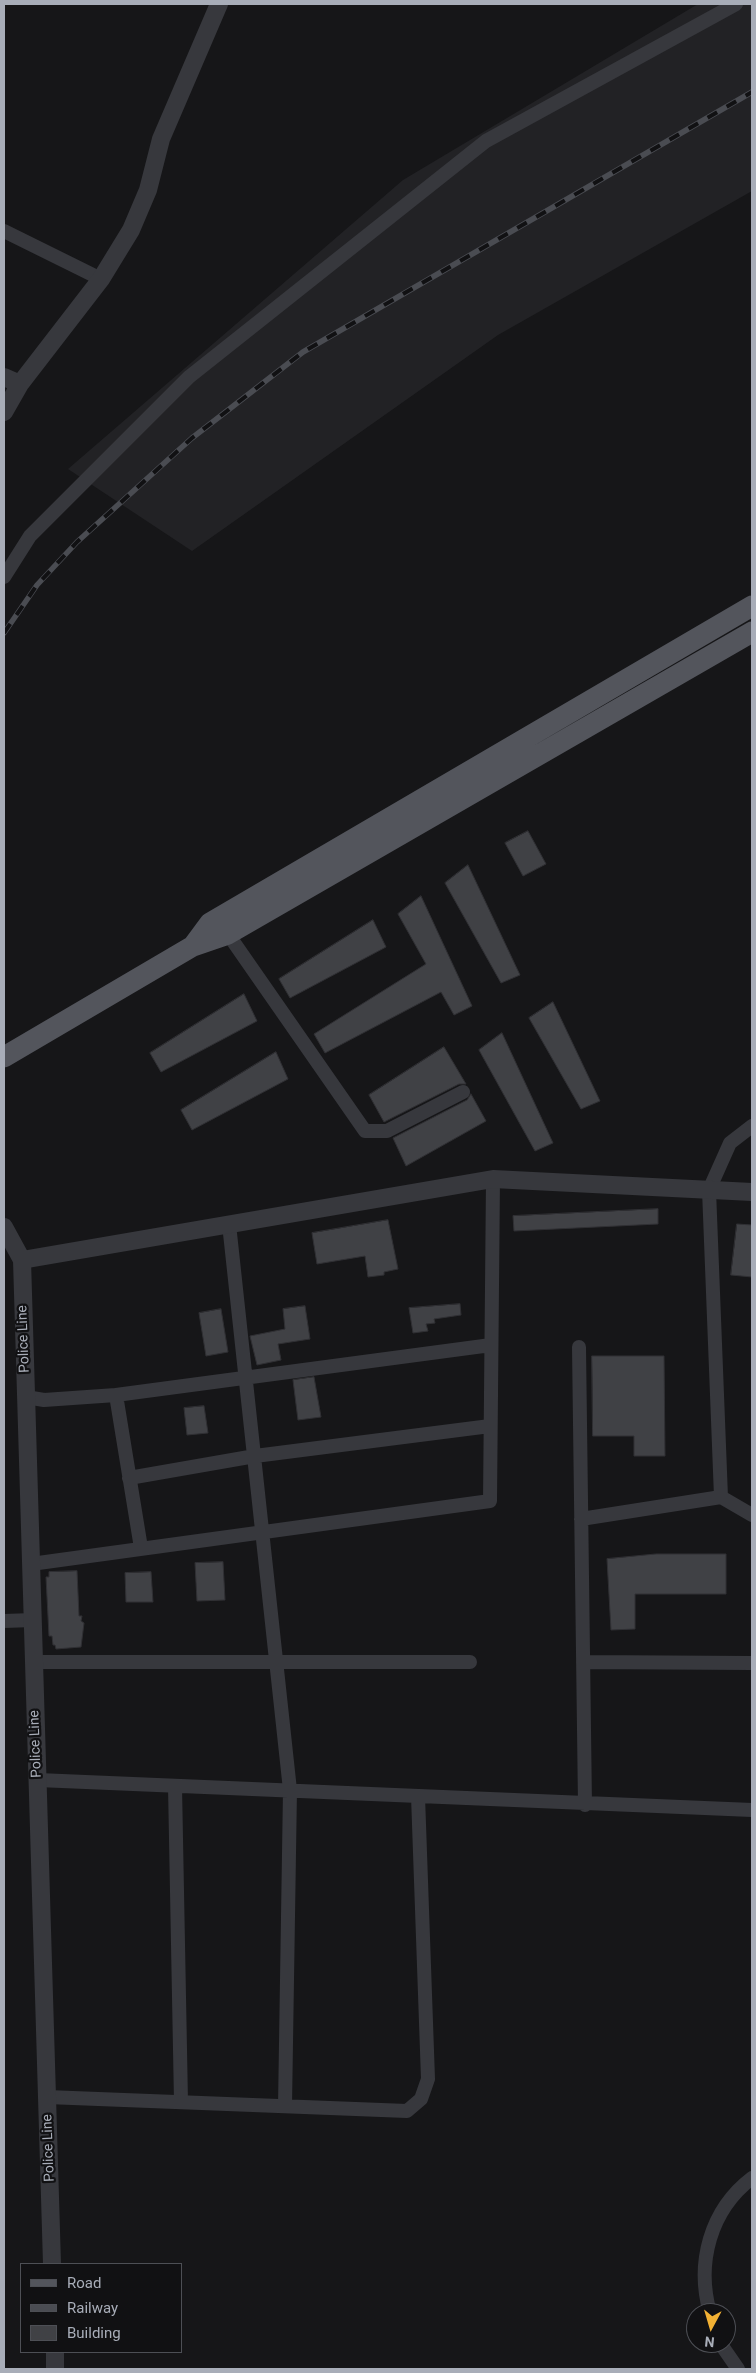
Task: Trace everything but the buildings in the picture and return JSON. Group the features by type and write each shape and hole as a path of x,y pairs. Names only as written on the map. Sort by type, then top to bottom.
{"main road":[{"path":"192,946 210,923 752,606"},
{"path":"4,1057 192,946 228,934 752,632"}],"street":[{"path":"4,412 12,381 101,279 131,230 144,198 161,139 219,4"},
{"path":"4,577 30,536 189,377 486,141 736,4"},
{"path":"4,231 101,279"},
{"path":"228,934 365,1131 388,1131 463,1092"},
{"path":"720,1497 709,1190 730,1143 752,1126"},
{"path":"31,1564 490,1501 493,1179"},
{"path":"22,1260 493,1179 752,1192"},
{"path":"229,1224 290,1790 285,2106"},
{"name":"Police Line","path":"4,1228 22,1260 52,2263"},
{"path":"26,1397 44,1400 116,1395 491,1345"},
{"path":"579,1347 585,1805"},
{"path":"116,1395 141,1548"},
{"path":"129,1478 255,1456 490,1426"},
{"path":"581,1519 720,1497 752,1515"},
{"path":"4,1621 33,1620"},
{"path":"34,1662 470,1662"},
{"path":"583,1662 752,1663"},
{"path":"38,1780 290,1790 585,1805 752,1810"},
{"path":"175,1786 181,2102"},
{"path":"47,2097 407,2110 421,2099 428,2079 418,1796"},
{"path":"709,2303 705,2270 709,2237 718,2216 752,2178"},
{"path":"55,2353 56,2369"},
{"path":"727,2353 738,2369"}],"shaded area":[{"path":"698,4 752,4 752,191 498,335 192,551 68,469 403,180"}],"railway":[{"path":"4,633 37,585 77,542 192,438 303,352 752,92"}]}
